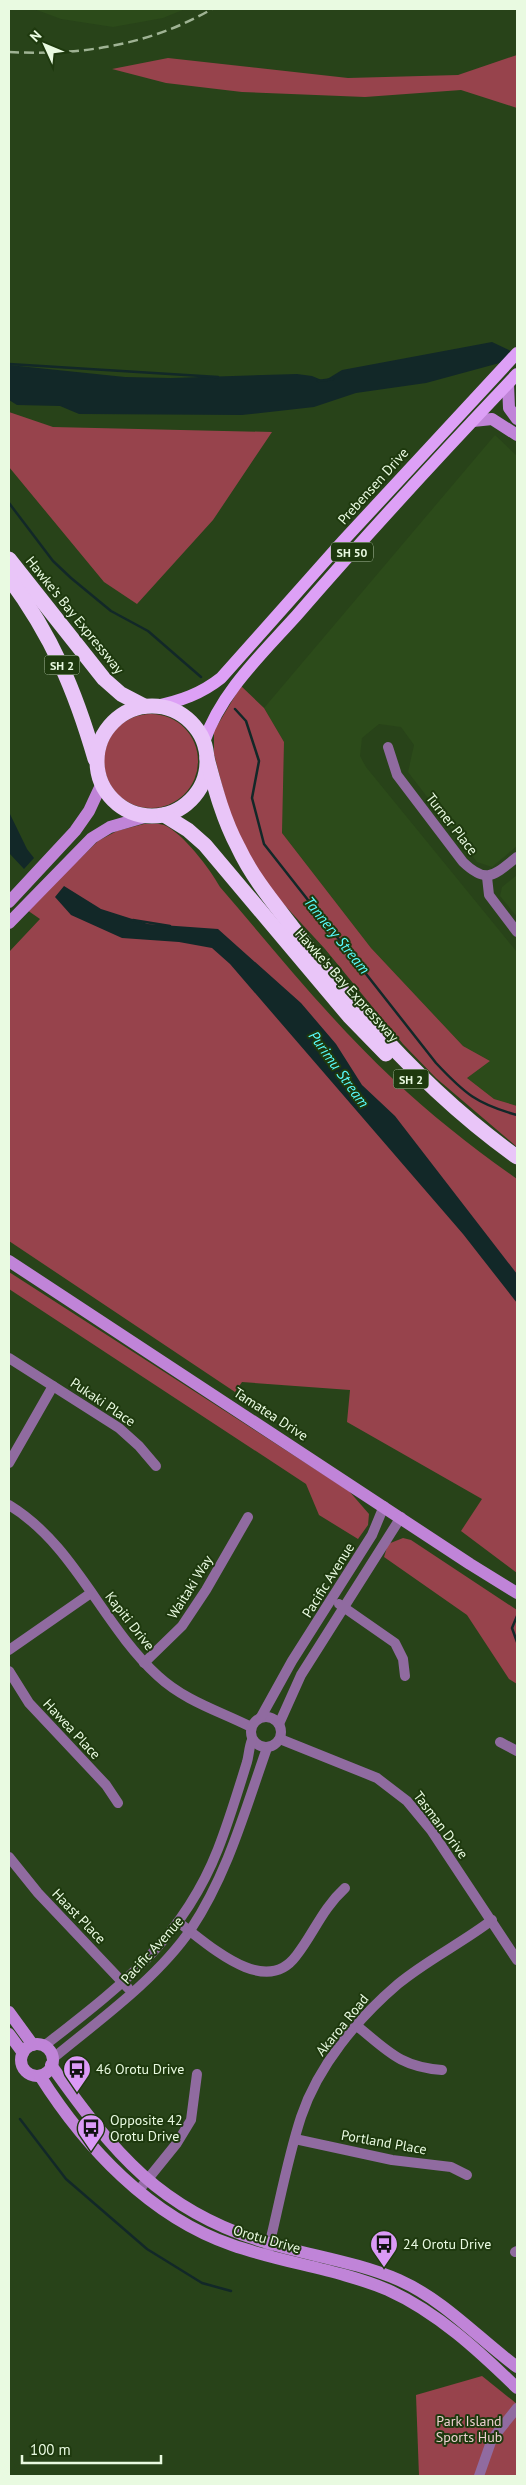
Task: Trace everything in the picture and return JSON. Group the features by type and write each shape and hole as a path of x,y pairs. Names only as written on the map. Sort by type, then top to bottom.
{"highway":[{"name":"Hawke's Bay Expressway","path":"9,559 104,679 121,694 150,706"},
{"name":"Hawke's Bay Expressway","path":"9,578 43,628 67,674 77,699 96,763"},
{"name":"SH 2","path":"150,706 172,710 188,719 204,742 207,758"},
{"name":"SH 50","path":"96,763 100,742 109,726 127,711 150,706"},
{"name":"Hawke's Bay Expressway","path":"207,758 219,801 238,849 266,894 305,946 432,1089 517,1157"},
{"path":"164,814 184,805 195,794 205,773 207,758"},
{"name":"SH 2","path":"96,763 102,783 115,802 130,810 148,816 164,814"},
{"name":"Hawke's Bay Expressway","path":"164,814 206,845 349,1016 419,1087 517,1167"}],"main road":[{"name":"Prebensen Drive","path":"150,706 186,699 212,686 221,678 342,542 517,353"},
{"name":"Prebensen Drive","path":"204,742 217,710 250,668 328,578 513,379"}],"street":[{"path":"513,379 509,408 517,419"},
{"path":"473,421 492,419 517,435"},
{"name":"Turner Place","path":"388,747 397,775 473,872 487,877"},
{"path":"9,902 76,830 89,811 102,783"},
{"path":"9,923 75,853 92,838 110,827 148,816"},
{"path":"517,857 493,875 487,877 489,894 517,932"},
{"name":"Tamatea Drive","path":"9,1261 517,1593"},
{"name":"Pukaki Place","path":"9,1358 129,1436 156,1466"},
{"name":"Pukaki Place","path":"9,1463 53,1386"},
{"name":"Kapiti Drive","path":"9,1505 50,1538 121,1636 144,1663 171,1688 189,1699 251,1728"},
{"name":"Pacific Avenue","path":"261,1717 292,1662 372,1534 384,1506"},
{"name":"Waitaki Way","path":"144,1663 182,1626 206,1590 248,1516"},
{"name":"Pacific Avenue","path":"279,1724 301,1675 401,1517"},
{"path":"9,1650 91,1593"},
{"path":"332,1600 395,1643 403,1659 405,1676"},
{"name":"Hawea Place","path":"9,1671 29,1703 106,1785 118,1803"},
{"path":"261,1717 271,1718 279,1724 280,1739 277,1743 267,1748 258,1746 252,1740 251,1728 261,1717"},
{"name":"Tasman Drive","path":"280,1739 377,1778 407,1801 431,1830 517,1960"},
{"name":"Pacific Avenue","path":"33,2048 124,1983 150,1956 178,1922 200,1887 218,1849 252,1740"},
{"path":"500,1742 517,1751"},
{"name":"Pacific Avenue","path":"52,2062 132,1992 190,1930 214,1890 230,1856 267,1748"},
{"name":"Haast Place","path":"9,1857 38,1893 132,1992"},
{"path":"178,1922 240,1966 254,1971 271,1971 281,1968 295,1958 326,1907 345,1888"},
{"name":"Akaroa Road","path":"268,2250 301,2116 320,2077 341,2044 400,1983 492,1920"},
{"path":"9,2012 33,2048"},
{"path":"357,2026 404,2062 424,2069 442,2070"},
{"path":"9,2034 33,2048 51,2054 52,2062 45,2074 40,2076 28,2074 22,2064 33,2048"},
{"name":"Orotu Drive","path":"52,2062 94,2126 143,2185 186,2224 212,2238 268,2250 350,2263 400,2281 440,2304 517,2367"},
{"path":"143,2185 177,2143 191,2120 197,2074"},
{"name":"Orotu Drive","path":"40,2076 78,2129 112,2167 143,2185"},
{"name":"Portland Place","path":"295,2139 392,2160 450,2168 467,2176"},
{"name":"Orotu Drive","path":"268,2250 364,2281 411,2302 447,2325 517,2388"},
{"path":"479,2476 492,2439 517,2408"}],"shaded area":[{"path":"34,9 185,9 163,18 113,27 61,19"},
{"path":"495,435 517,456 517,846 492,867 477,862 408,772 414,745 401,727 379,724 362,738 360,756 366,767 517,952 517,1106 494,1099 467,1078 490,1061 463,1046 371,948 282,833 284,742 264,708"},
{"path":"517,875 517,917 500,896 502,887"}],"green space":[{"path":"517,55 517,108 461,90 365,97 242,92 166,83 112,69 168,58 348,78 458,75"},
{"path":"9,412 53,427 272,432 213,520 137,604 104,582 9,467"},
{"path":"241,686 264,708 284,742 282,833 371,948 463,1046 490,1061 467,1078 494,1099 517,1106 517,1147 436,1078 403,1044 325,949 267,886 246,850 229,812 214,754 214,731"},
{"path":"151,714 169,717 184,728 195,743 198,761 195,779 184,794 169,805 151,808 133,805 118,794 107,779 104,761 107,743 118,728 133,717"},
{"path":"144,824 164,825 187,843 210,871 220,887 347,1033 408,1093 438,1119 517,1179 517,1573 461,1531 482,1499 347,1422 350,1390 242,1382 235,1392 9,1241 9,952 40,919 27,910 98,841 117,831"},
{"path":"9,1272 349,1491 369,1514 368,1525 358,1539 319,1515 306,1484 9,1289"},
{"path":"403,1538 411,1540 517,1610 517,1684 509,1679 467,1615 384,1557 388,1544"},
{"name":"Park Island Sports Hub","path":"482,2376 517,2404 517,2476 419,2476 416,2395"}],"water":[{"path":"492,342 515,353 507,361 426,383 356,393 314,407 242,415 79,414 60,406 17,405 9,400 9,365 125,377 171,378 297,374 312,376 324,381 342,370"},
{"path":"9,812 27,849 34,858 24,869 9,853"},
{"path":"64,886 101,909 148,924 218,929 301,1003 336,1044 362,1085 395,1116 517,1274 517,1303 463,1234 230,964 212,948 179,942 122,938 71,915 55,897"}],"waterway":[{"path":"9,364 218,377"},
{"path":"318,381 333,379"},
{"name":"Tannery Stream","path":"9,503 53,561 71,578 111,611 148,631 201,677"},
{"name":"Tannery Stream","path":"235,709 246,721 259,761 252,798 264,844 436,1063 455,1083 481,1102 517,1115"},
{"name":"Purimu Stream","path":"133,920 170,926"},
{"path":"517,1616 512,1628 517,1642"},
{"path":"20,2119 66,2179 147,2249 202,2283 231,2291"}],"railway":[{"path":"9,52 62,52 114,46 164,31 212,9"}],"place":[{"name":"46 Orotu Drive","path":"77,2093"},
{"name":"Opposite 42 Orotu Drive","path":"91,2152"},
{"name":"24 Orotu Drive","path":"384,2268"}]}
